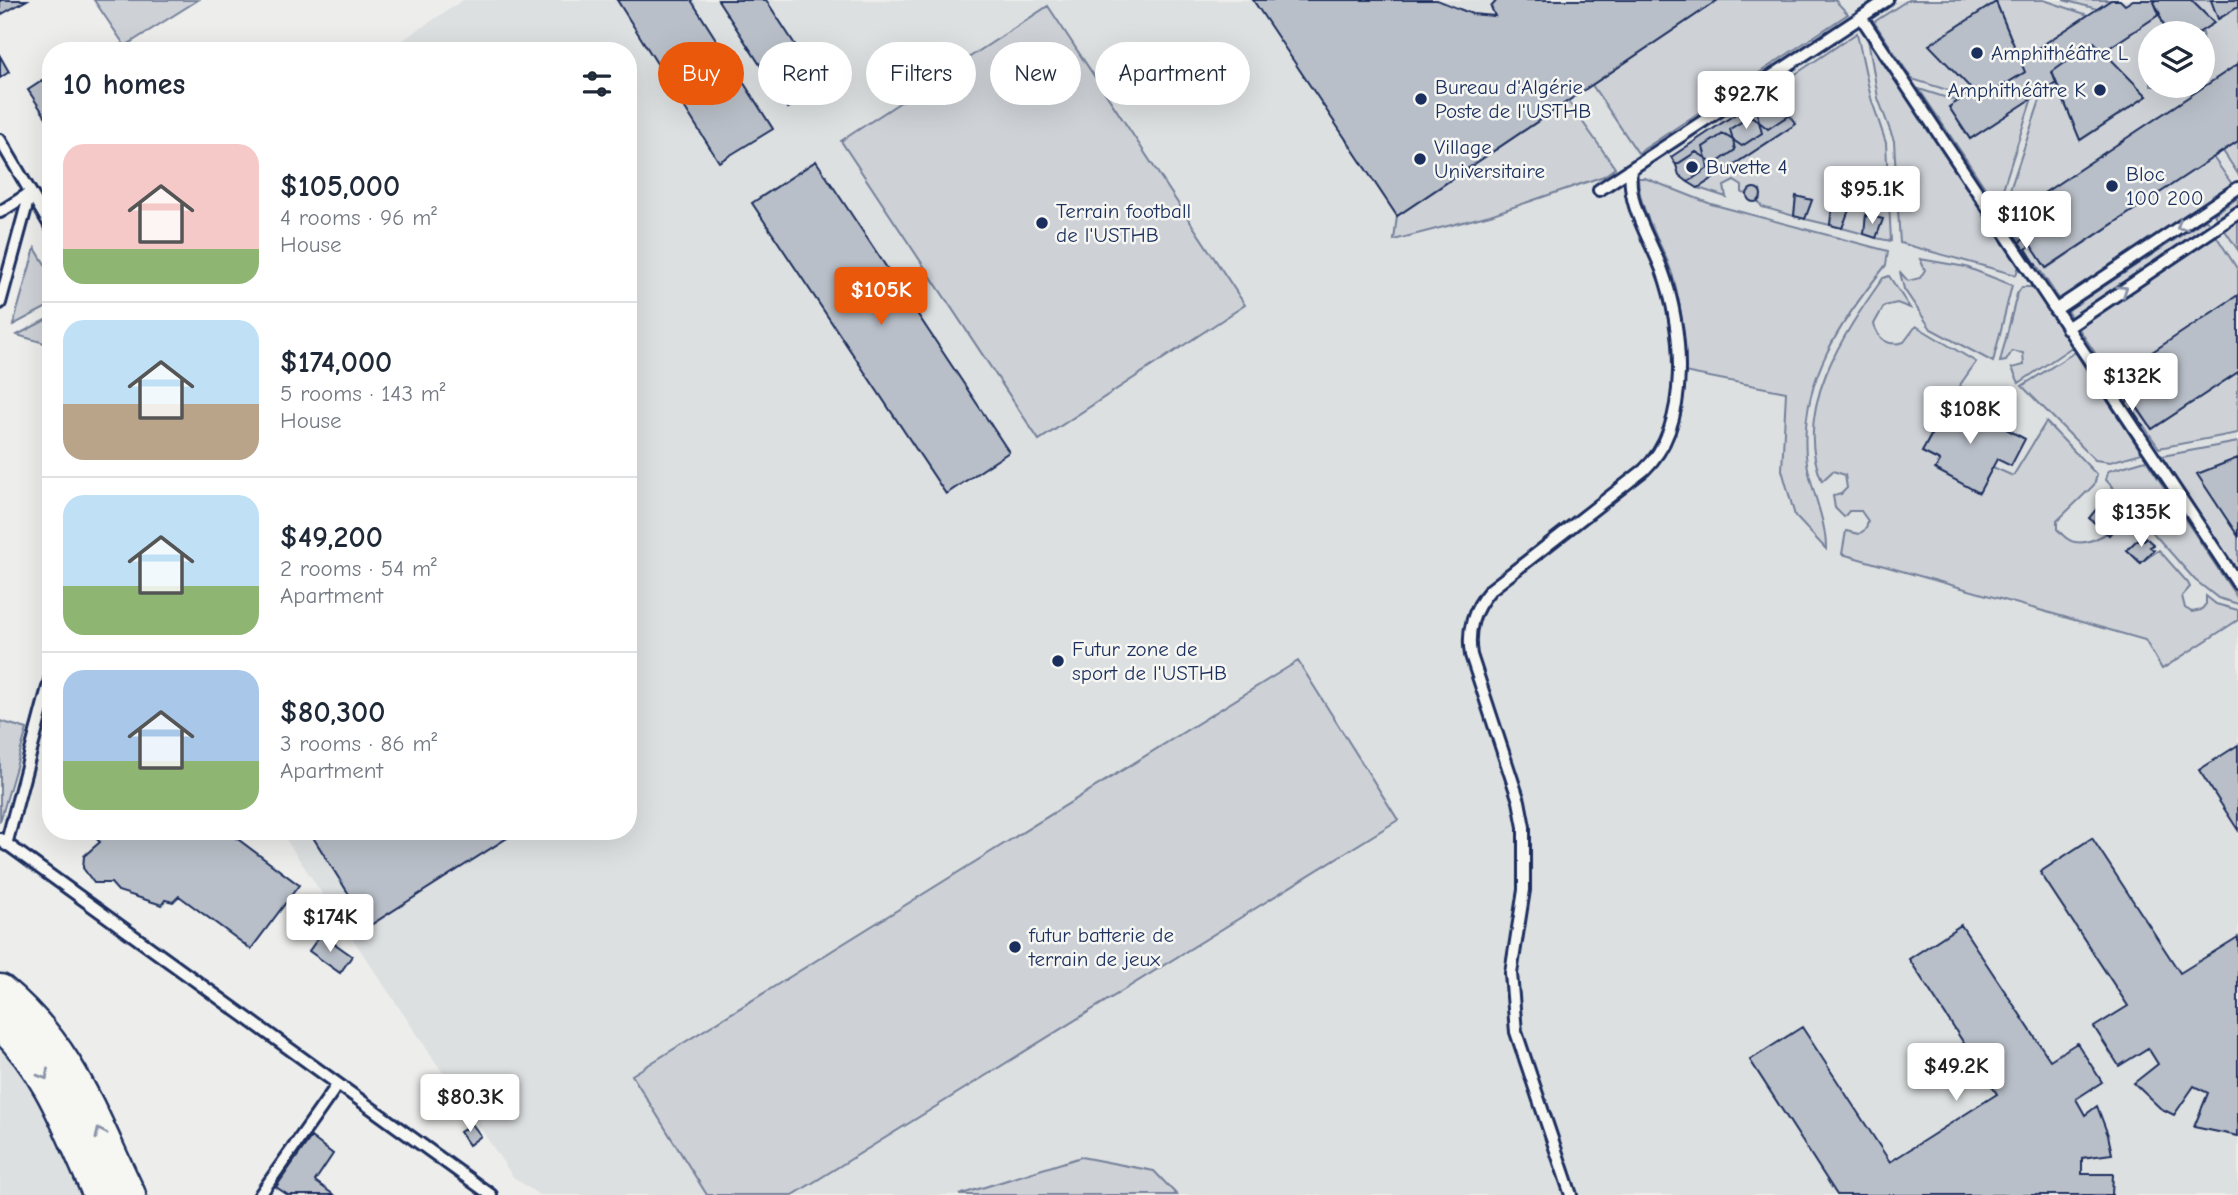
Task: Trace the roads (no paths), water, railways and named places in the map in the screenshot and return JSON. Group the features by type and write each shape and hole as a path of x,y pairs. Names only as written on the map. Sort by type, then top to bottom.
{"main road":[{"path":"0,990 29,1015 65,1061 129,1195"},
{"path":"0,1023 43,1072 100,1195"}],"lane":[{"path":"1600,190 1887,0"},
{"path":"1861,17 2238,584"},
{"path":"0,141 42,212"},
{"path":"1571,1195 1516,1032 1511,973 1524,890 1524,827 1519,801 1471,655 1470,631 1476,609 1490,590 1644,470 1660,452 1668,434 1679,372 1677,330 1662,270 1631,197 1631,169"},
{"path":"2055,310 2238,188"},
{"path":"0,212 30,193"},
{"path":"0,303 30,193"},
{"path":"2067,328 2238,214"},
{"path":"42,707 3,842 491,1195"},
{"path":"260,1195 338,1084"}],"place":[{"name":"Amphithéâtre L","path":"1977,53"},
{"name":"Amphithéâtre K","path":"2100,90"},
{"name":"Bureau d'Algérie Poste de l'USTHB","path":"1421,99"},
{"name":"Village Universitaire","path":"1420,159"},
{"name":"Buvette 4","path":"1692,167"},
{"name":"Bloc 100 200","path":"2112,186"},
{"name":"Terrain football de l'USTHB","path":"1042,223"},
{"name":"Futur zone de sport de l'USTHB","path":"1058,661"},
{"name":"futur batterie de terrain de jeux","path":"1015,947"}]}
